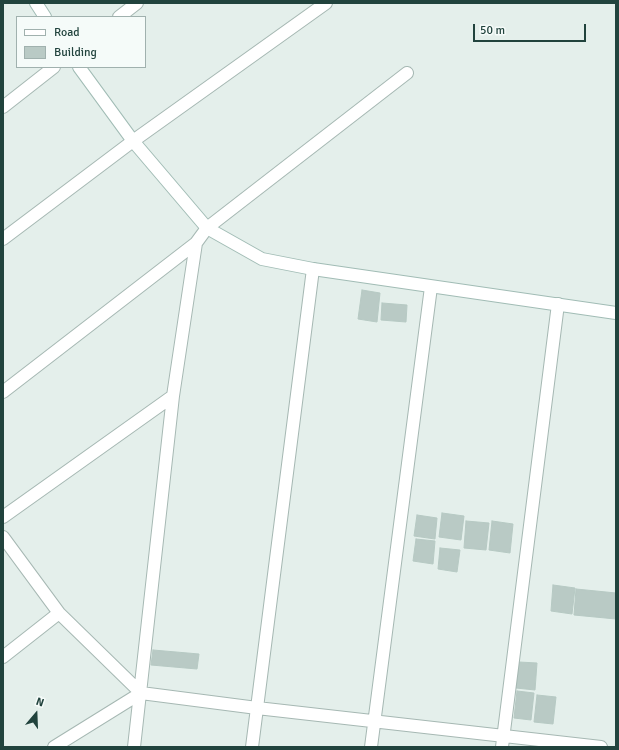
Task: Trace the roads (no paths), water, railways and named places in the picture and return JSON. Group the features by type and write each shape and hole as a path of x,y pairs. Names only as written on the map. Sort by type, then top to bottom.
{"street":[{"path":"36,3 44,16"},
{"path":"120,16 137,3"},
{"path":"3,239 133,141 326,3"},
{"path":"3,107 53,68"},
{"path":"79,68 133,141 207,228 262,259 313,269 616,313"},
{"path":"3,392 196,243 207,228 407,73"},
{"path":"134,747 173,396 196,243"},
{"path":"252,747 313,269"},
{"path":"371,747 431,287"},
{"path":"503,742 558,304"},
{"path":"3,517 173,396"},
{"path":"3,537 59,613 141,693 374,721 503,742 601,747"},
{"path":"3,657 59,613"},
{"path":"54,747 141,693"}]}
